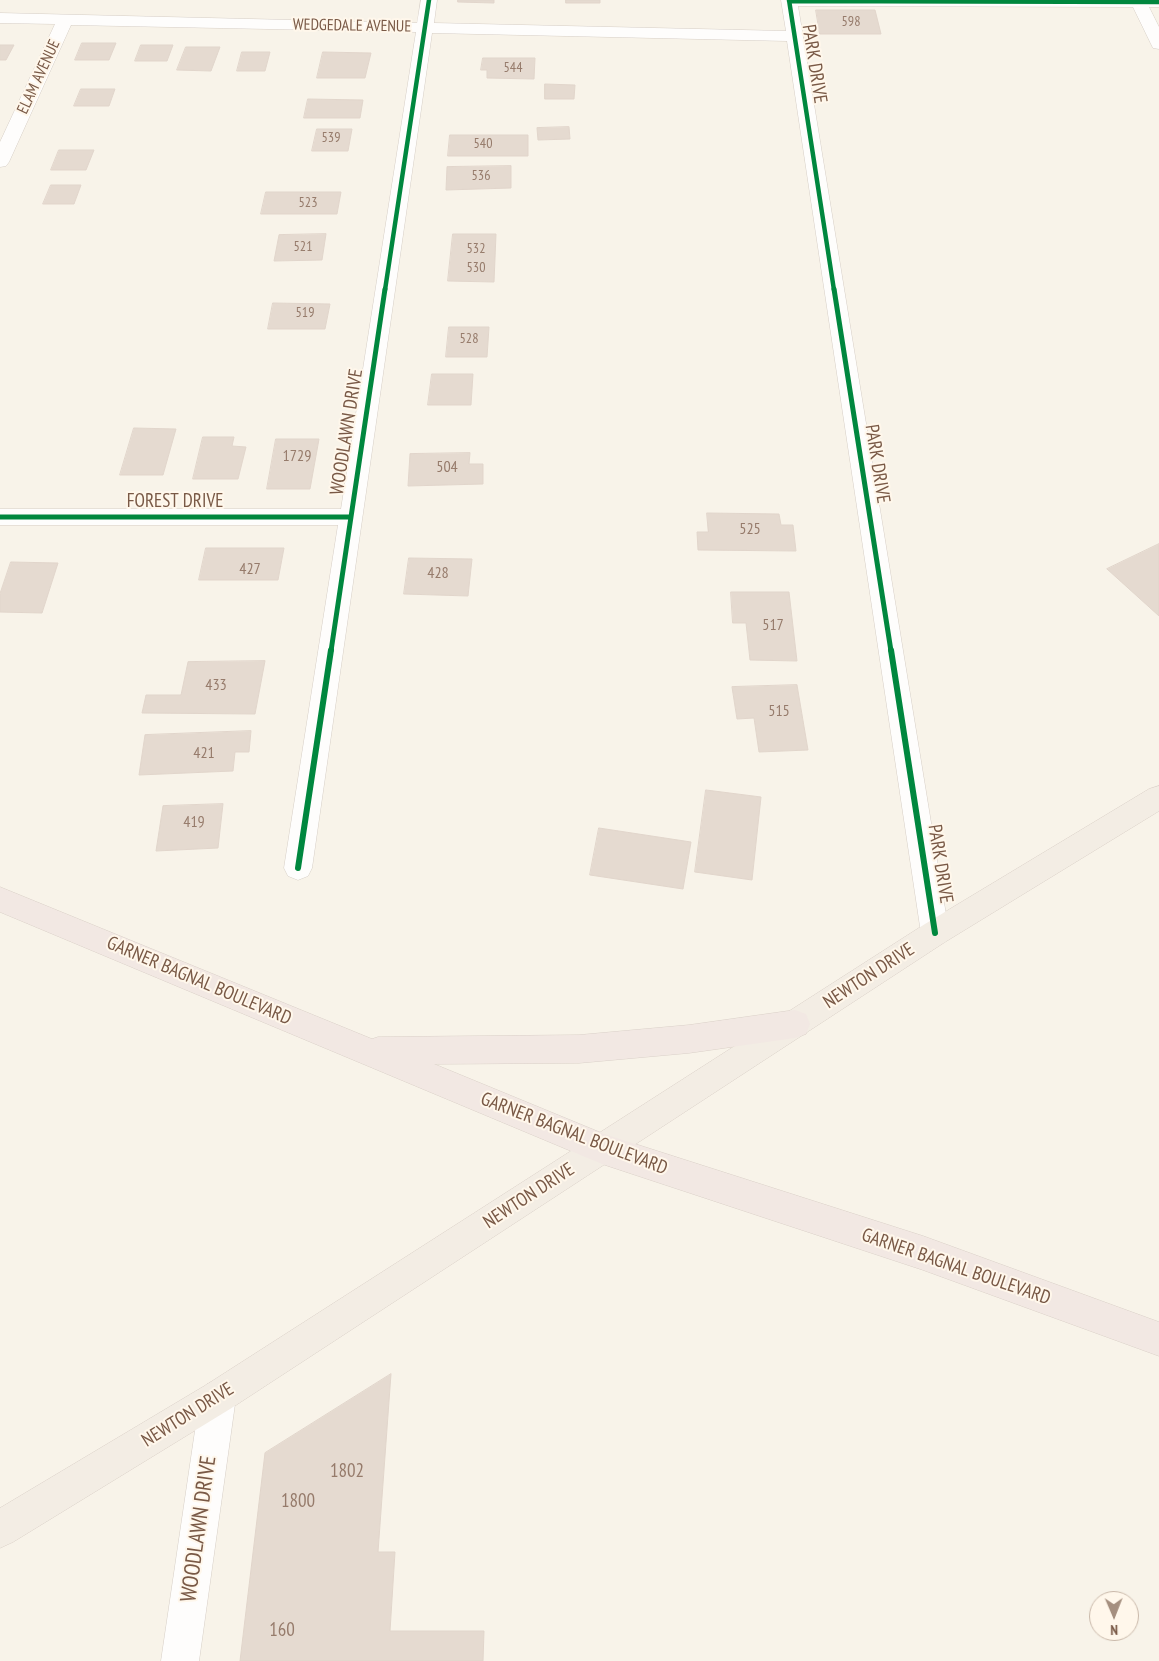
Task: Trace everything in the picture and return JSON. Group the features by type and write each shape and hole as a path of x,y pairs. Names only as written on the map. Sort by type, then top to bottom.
{"highway":[{"name":"GARNER BAGNAL BOULEVARD","path":"0,899 602,1150 923,1253 1159,1339"},
{"path":"365,1051 579,1049 688,1039 795,1024"}],"main road":[{"name":"NEWTON DRIVE","path":"0,1530 218,1397 935,933 1159,797"}],"street":[{"name":"WOODLAWN DRIVE","path":"298,868 429,0"},
{"path":"789,1 1159,2"},
{"name":"PARK DRIVE","path":"789,1 935,933"},
{"path":"1139,2 1159,44"},
{"name":"WEDGEDALE AVENUE","path":"0,18 795,36"},
{"name":"ELAM AVENUE","path":"0,162 65,20"},
{"name":"FOREST DRIVE","path":"0,517 350,517"},
{"name":"WOODLAWN DRIVE","path":"180,1661 218,1397"}],"building":[{"path":"458,0 494,0 494,3 458,2"},
{"path":"566,0 600,0 600,3 566,3"},
{"path":"816,10 875,10 881,34 820,34"},
{"path":"82,43 116,43 109,60 75,60"},
{"path":"0,45 14,45 6,60 0,60"},
{"path":"141,45 173,45 167,61 135,61"},
{"path":"186,47 220,47 211,71 177,70"},
{"path":"242,52 270,52 265,71 237,71"},
{"path":"323,52 371,53 365,78 317,78"},
{"path":"483,58 535,58 534,79 487,78 487,70 481,70"},
{"path":"545,84 575,85 574,99 545,99"},
{"path":"81,89 115,89 109,106 74,106"},
{"path":"308,99 363,100 360,118 304,118"},
{"path":"569,127 570,139 538,140 537,128"},
{"path":"317,129 352,129 348,151 312,151"},
{"path":"450,135 528,135 528,156 448,156"},
{"path":"59,150 94,150 86,170 51,170"},
{"path":"511,166 511,188 446,190 447,167"},
{"path":"51,185 81,185 74,204 43,204"},
{"path":"266,192 341,192 337,214 261,214"},
{"path":"326,234 322,260 274,261 279,235"},
{"path":"453,234 496,234 494,282 448,281"},
{"path":"273,303 330,304 325,329 268,329"},
{"path":"449,327 489,327 487,357 446,357"},
{"path":"432,374 473,374 471,405 428,405"},
{"path":"134,428 176,429 163,475 120,475"},
{"path":"203,437 234,437 232,446 246,447 238,479 193,479"},
{"path":"276,439 319,439 310,489 267,489"},
{"path":"470,453 469,464 483,464 483,484 408,486 410,454"},
{"path":"707,513 779,514 781,525 793,525 796,551 698,550 697,532 708,532"},
{"path":"1159,544 1159,616 1107,569"},
{"path":"206,548 284,548 278,580 199,580"},
{"path":"409,558 472,559 468,596 404,594"},
{"path":"11,562 58,563 42,613 0,612 0,594"},
{"path":"731,592 789,592 797,661 750,660 746,623 733,623"},
{"path":"265,661 255,714 142,713 146,695 181,695 188,662"},
{"path":"797,685 808,750 759,752 754,718 737,719 732,687"},
{"path":"251,731 249,752 235,752 233,771 139,775 145,735"},
{"path":"706,790 761,797 752,880 695,872"},
{"path":"223,804 218,848 156,851 163,806"},
{"path":"599,828 691,842 683,889 590,875"},
{"path":"391,1374 378,1552 395,1552 390,1631 484,1631 483,1661 240,1661 265,1453"}],"cycle path":[{"path":"298,868 429,0"},
{"path":"789,0 935,933"},
{"path":"789,1 1159,2"},
{"path":"0,517 350,517"}]}
